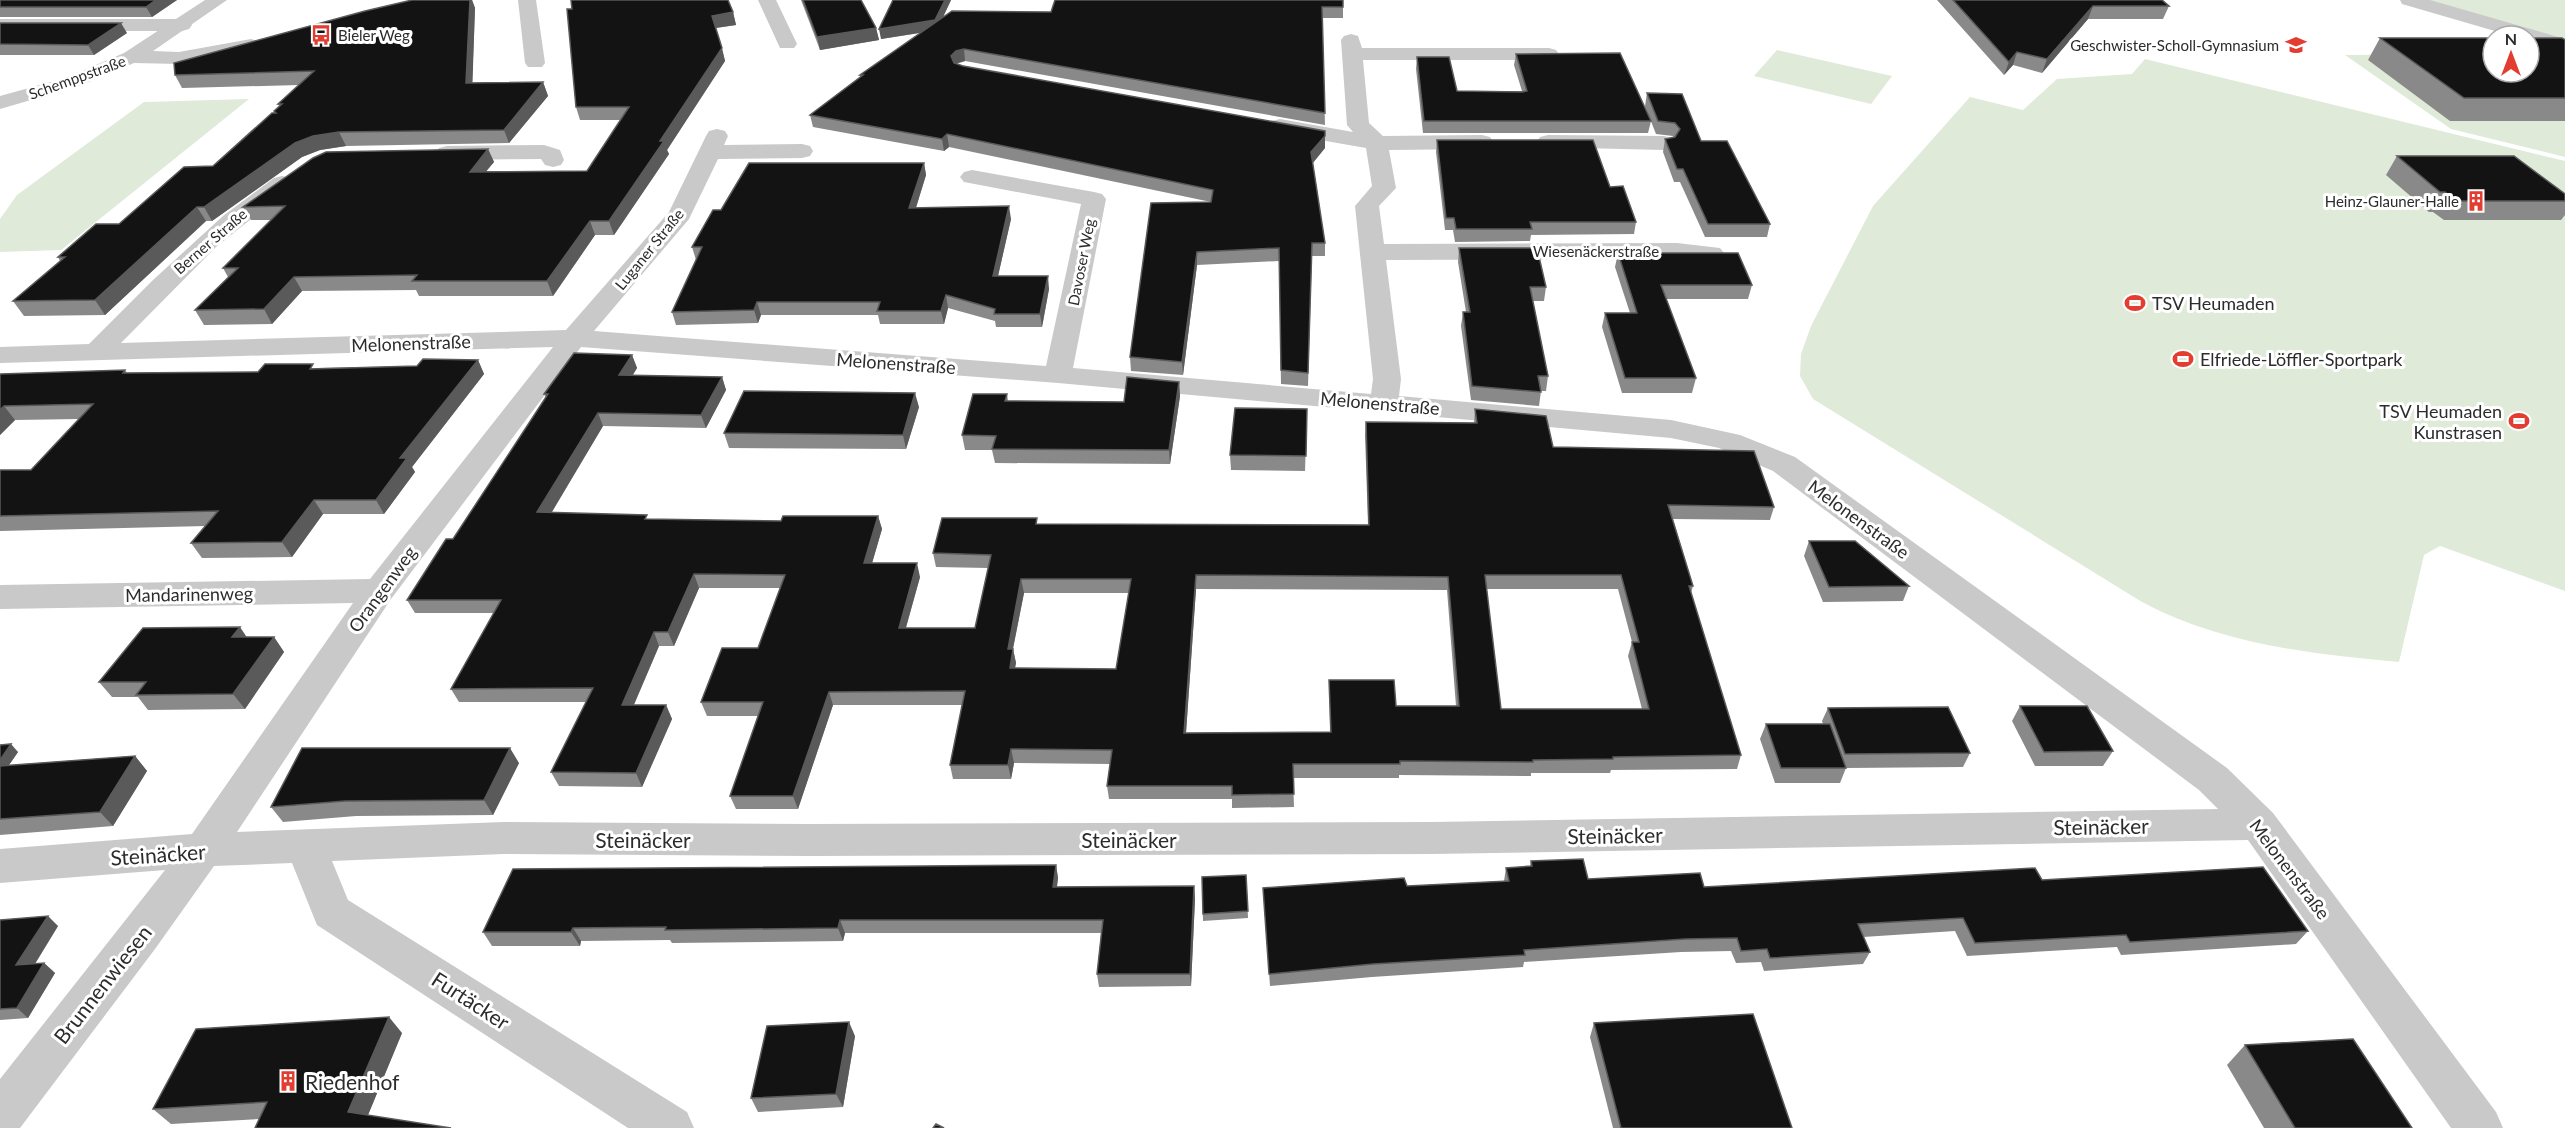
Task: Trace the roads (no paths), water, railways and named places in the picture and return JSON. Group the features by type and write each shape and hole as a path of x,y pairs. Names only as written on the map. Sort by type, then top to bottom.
{"street":[{"path":"132,57 218,0"},
{"path":"527,0 535,63"},
{"path":"767,0 787,44"},
{"path":"2409,0 2565,45"},
{"path":"0,25 182,25"},
{"name":"Schemppstraße","path":"0,103 72,82 132,57 179,58 270,40"},
{"path":"1384,404 1387,379 1367,206 1373,197 1384,188 1377,143 1358,125 1352,47 1549,54"},
{"path":"1263,123 1377,143 1500,142"},
{"path":"1530,142 1664,143"},
{"name":"Luganer Straße","path":"574,338 680,214 714,144 802,151"},
{"path":"421,153 544,152 552,154 553,160"},
{"name":"Berner Straße","path":"96,353 155,291 225,225 301,170"},
{"name":"Davoser Weg","path":"972,177 1094,199 1058,375"},
{"name":"Wiesenäckerstraße","path":"1373,252 1677,251 1711,254"},
{"name":"Melonenstraße","path":"0,355 574,338 1058,375 1671,429 1709,435 1753,448 1784,464 2213,779 2259,824 2479,1128"},
{"name":"Orangenweg","path":"203,850 379,591 574,338"},
{"name":"Mandarinenweg","path":"0,597 379,591"},
{"name":"Steinäcker","path":"0,866 203,850 504,838 810,840 1432,838 2259,824"},
{"name":"Furtäcker","path":"305,845 332,912 670,1128"},
{"name":"Brunnenwiesen","path":"0,1116 140,936 203,850"}],"place":[{"name":"Bieler Weg","path":"321,35"},
{"name":"Geschwister-Scholl-Gymnasium","path":"2296,45"},
{"name":"Heinz-Glauner-Halle","path":"2476,201"},
{"name":"TSV Heumaden","path":"2135,303"},
{"name":"Elfriede-Löffler-Sportpark","path":"2183,359"},
{"name":"TSV Heumaden Kunstrasen","path":"2519,421"},
{"name":"Riedenhof","path":"288,1081"}]}
